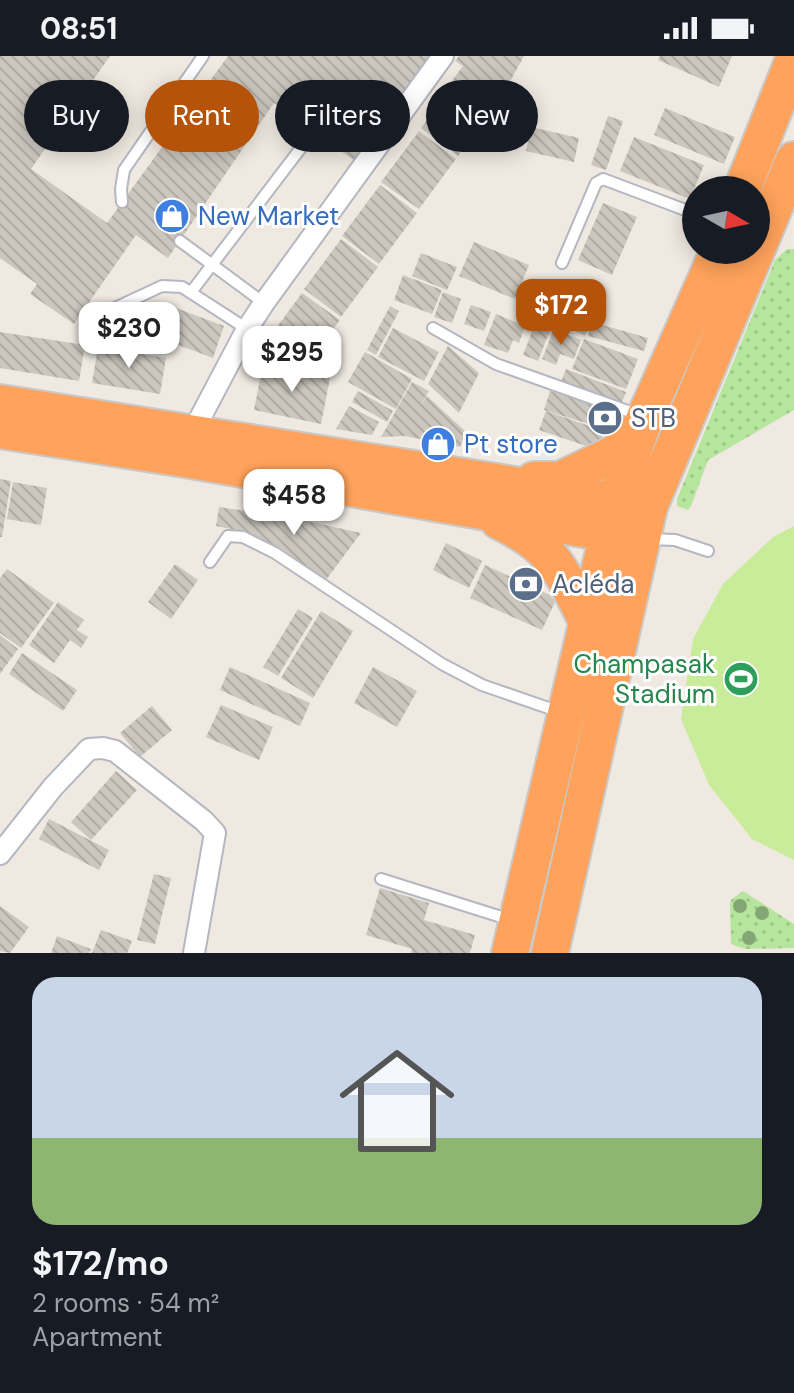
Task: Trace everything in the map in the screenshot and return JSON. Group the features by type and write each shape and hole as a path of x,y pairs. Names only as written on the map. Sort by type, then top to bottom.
{"highway":[{"path":"748,176 794,59"},
{"path":"514,938 587,621 629,520 794,160"},
{"path":"550,953 629,520 644,421 713,264"},
{"path":"0,403 187,446 629,520"},
{"path":"480,495 560,480 616,453 644,421"},
{"path":"0,430 187,446"},
{"path":"480,495 557,562 587,621"}],"street":[{"path":"187,446 247,329 264,303 443,56"},
{"path":"0,854 53,787 89,749 115,751 215,833 194,953"}],"lane":[{"path":"122,202 124,170 203,56"},
{"path":"192,291 298,152"},
{"path":"562,263 596,183 603,179 682,209"},
{"path":"180,241 264,303"},
{"path":"87,321 162,286 192,291 247,329"},
{"path":"433,328 496,364 644,421"},
{"path":"629,520 708,551"},
{"path":"210,562 228,536 243,537 275,553 442,664 482,685 566,713"},
{"path":"381,879 514,938"}],"green space":[{"path":"787,249 794,249 794,410 708,460 691,506 688,510 677,506 677,499 775,260"},
{"name":"Champasak Stadium","path":"794,526 794,860 752,839 709,785 681,719 693,639 723,584 773,537"},
{"path":"743,891 794,924 794,948 745,949 731,944 731,900"}],"building":[{"path":"0,56 110,56 93,80 24,80 24,152 43,152 31,169 107,223 158,152 240,152 168,258 136,235 74,324 30,294 37,284 0,258"},
{"path":"228,56 430,56 410,84 410,80 275,80 274,103 259,125 259,80 211,80"},
{"path":"459,56 524,56 511,80 452,80 463,66 455,61"},
{"path":"660,56 732,56 719,87 658,60"},
{"path":"665,108 735,137 724,164 654,135"},
{"path":"608,116 623,121 606,170 591,165"},
{"path":"538,129 579,138 574,162 530,152 538,152"},
{"path":"419,131 426,136 426,152 447,152 456,159 419,209 381,182 403,152 410,152 410,143"},
{"path":"634,137 704,165 699,176 682,176 682,196 620,171"},
{"path":"342,152 361,152 355,161"},
{"path":"380,185 417,213 379,264 342,236"},
{"path":"603,203 637,217 612,275 578,260"},
{"path":"341,239 378,267 341,317 304,289"},
{"path":"474,242 529,265 515,299 459,276"},
{"path":"421,253 457,267 447,290 412,276"},
{"path":"403,275 442,290 432,314 394,300"},
{"path":"560,289 581,298 585,289 602,296 585,336 548,317"},
{"path":"443,292 461,299 452,323 434,317"},
{"path":"302,293 340,320 302,371 265,343"},
{"path":"168,305 224,326 213,358 157,337"},
{"path":"471,305 491,312 484,331 464,324"},
{"path":"390,306 399,311 376,355 367,350"},
{"path":"496,314 525,326 519,343 513,340 508,353 484,345"},
{"path":"592,322 648,338 644,351 588,336"},
{"path":"535,324 550,330 538,361 523,355"},
{"path":"393,328 439,352 424,381 378,357"},
{"path":"554,329 581,340 574,359 560,354 556,365 542,359"},
{"path":"0,332 85,345 79,381 0,368"},
{"path":"584,339 638,359 626,389 572,369"},
{"path":"448,346 479,373 459,413 428,384"},
{"path":"98,347 166,358 160,394 92,383"},
{"path":"365,352 412,379 396,409 348,382"},
{"path":"263,364 330,378 321,424 254,410"},
{"path":"566,369 626,392 621,405 561,382"},
{"path":"412,382 429,391 420,406 427,396 466,432 460,447 405,436 381,437"},
{"path":"358,391 393,411 387,422 352,402"},
{"path":"550,391 613,411 608,430 544,410"},
{"path":"349,406 379,422 372,435 336,429"},
{"path":"546,411 604,431 598,450 539,430"},
{"path":"0,479 11,481 2,537 0,537"},
{"path":"13,482 47,488 41,525 7,519"},
{"path":"219,507 293,518 361,533 326,580 282,549 246,532 216,526"},
{"path":"446,543 482,561 469,588 433,570"},
{"path":"175,564 198,580 171,619 148,602"},
{"path":"485,565 550,595 555,602 542,630 470,598"},
{"path":"7,569 54,603 21,648 0,633 0,578"},
{"path":"58,602 84,620 77,630 88,637 81,648 70,640 54,663 29,645"},
{"path":"298,609 313,618 278,676 263,667"},
{"path":"321,611 353,631 313,698 281,678"},
{"path":"0,635 18,649 0,674"},
{"path":"22,653 77,690 63,711 9,674"},
{"path":"230,667 310,703 300,726 220,690"},
{"path":"373,667 417,691 397,727 354,703"},
{"path":"221,705 273,727 259,760 206,737"},
{"path":"152,706 172,730 140,757 120,733"},
{"path":"116,771 137,790 91,840 71,822"},
{"path":"49,819 109,850 99,870 39,839"},
{"path":"154,874 171,878 155,944 137,940"},
{"path":"380,888 429,903 424,920 475,935 470,953 411,953 412,949 366,935"},
{"path":"0,906 29,927 10,953 0,951"},
{"path":"101,930 132,941 127,953 92,953"},
{"path":"57,936 91,949 89,953 51,953"}],"place":[{"name":"New Market","path":"172,216"},
{"name":"STB","path":"605,418"},
{"name":"Pt store","path":"438,444"},
{"name":"Acléda","path":"526,584"},
{"name":"Champasak Stadium","path":"741,679"}]}
